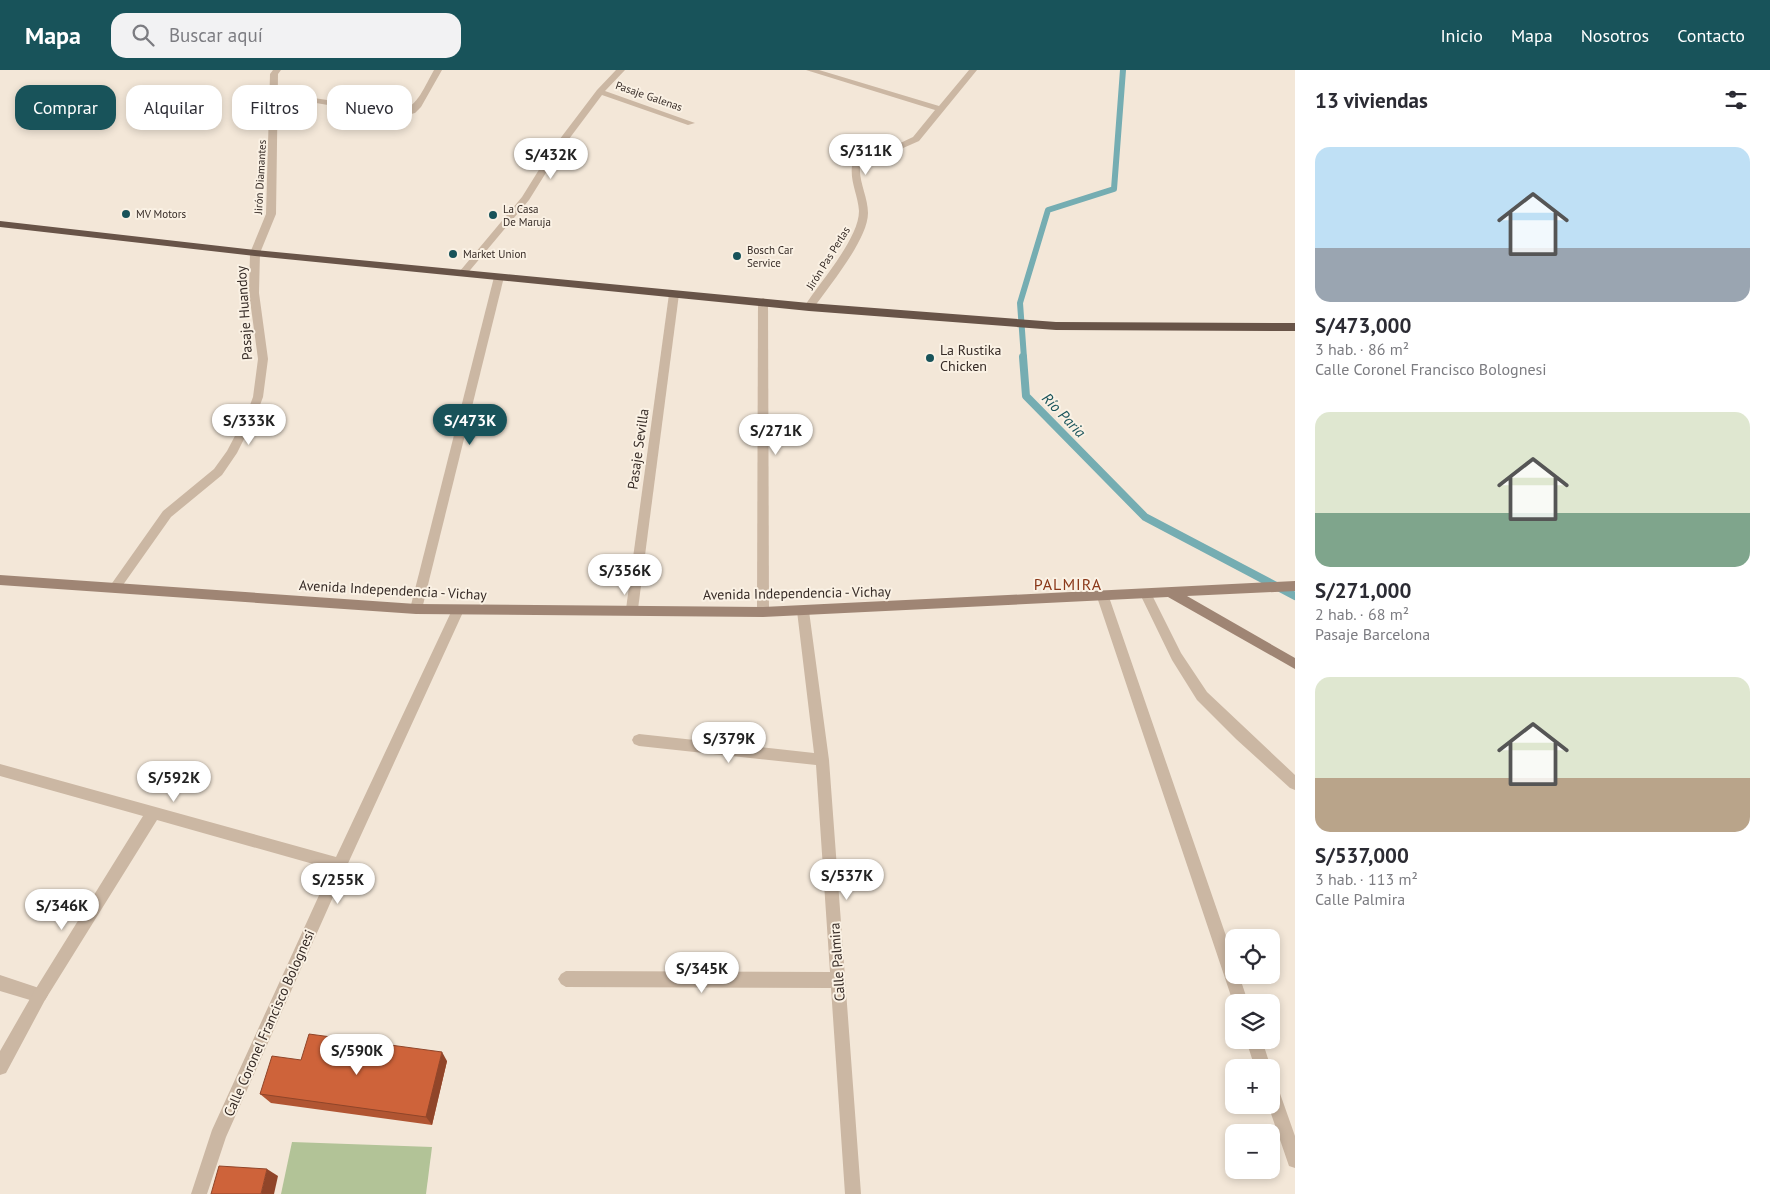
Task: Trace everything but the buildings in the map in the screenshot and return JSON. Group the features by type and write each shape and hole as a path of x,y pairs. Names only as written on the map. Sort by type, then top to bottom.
{"highway":[{"path":"0,224 255,253 810,307 1056,326 1295,327"}],"main road":[{"name":"Avenida Independencia - Vichay","path":"0,580 114,589 458,610 632,609 763,612 1102,597 1295,586"},
{"path":"1170,593 1295,664"}],"street":[{"name":"Jirón Diamantes","path":"274,85 274,74 277,70"},
{"path":"317,101 400,114 412,111 418,105 438,70"},
{"path":"463,273 526,198 553,154 600,92 620,70"},
{"path":"810,70 941,109"},
{"name":"Jirón Pas Perlas","path":"810,307 852,243 863,220 863,204 855,180 856,166 916,139 973,70"},
{"name":"Pasaje Galenas","path":"600,92 691,123"},
{"name":"Jirón Diamantes","path":"255,253 271,214 273,130"},
{"name":"Pasaje Huandoy","path":"114,589 163,519 218,472 252,413 258,397 263,359 254,293 255,253"},
{"path":"416,608 499,277"},
{"name":"Pasaje Sevilla","path":"632,609 674,294"},
{"path":"763,301 763,612"},
{"path":"1146,594 1176,656 1202,696 1241,735 1295,784"},
{"path":"1102,597 1238,994"},
{"name":"Calle Coronel Francisco Bolognesi","path":"200,1194 218,1136 340,865 458,610"},
{"name":"Calle Palmira","path":"803,611 822,760 853,1194"},
{"path":"638,740 822,760"},
{"path":"0,770 340,865"},
{"path":"0,1067 40,995 154,812"},
{"path":"566,979 838,980"},
{"path":"0,983 40,995"},
{"path":"1279,1114 1295,1160"}],"green space":[{"path":"292,1142 432,1147 426,1194 281,1194"}],"waterway":[{"name":"Río Paria","path":"1024,358 1020,303 1048,210 1114,189 1123,70"},
{"name":"Río Paria","path":"1023,357 1026,396 1145,517 1295,596"}],"place":[{"name":"MV Motors","path":"126,214"},
{"name":"La Casa De Maruja","path":"493,215"},
{"name":"Market Union","path":"453,254"},
{"name":"Bosch Car Service","path":"737,256"},
{"name":"La Rustika Chicken","path":"930,358"}],"district":[{"name":"PALMIRA","path":"1068,584"}]}
